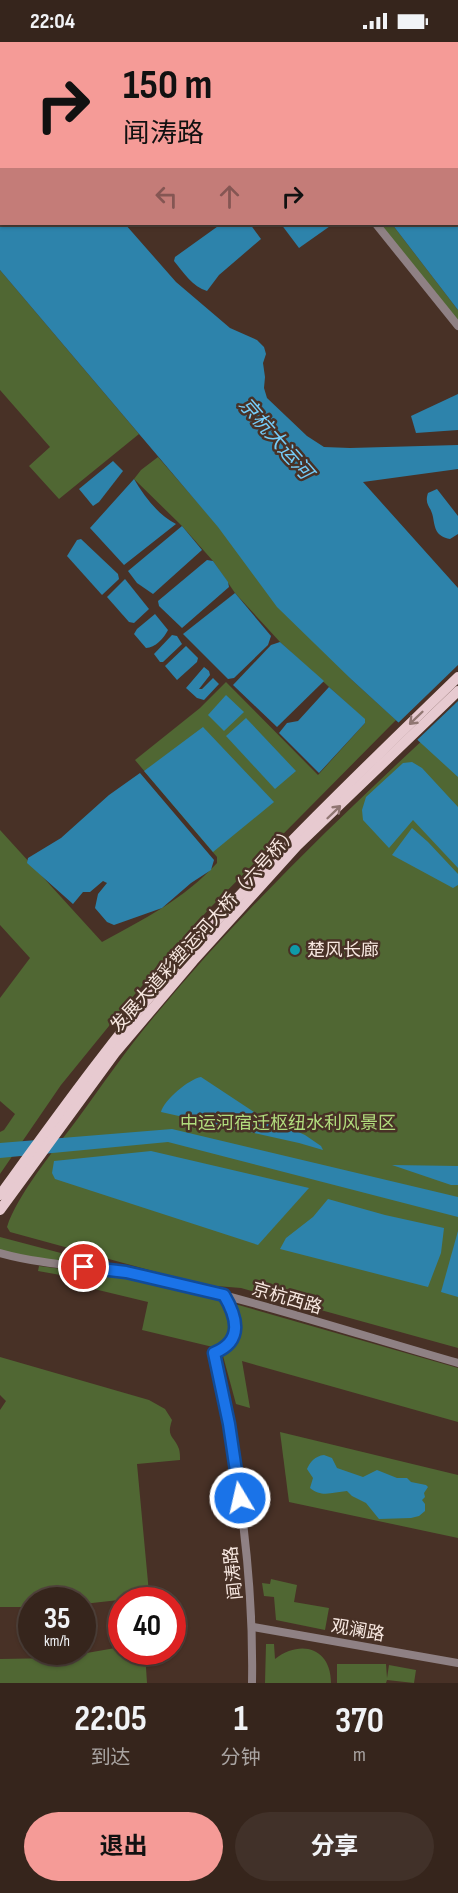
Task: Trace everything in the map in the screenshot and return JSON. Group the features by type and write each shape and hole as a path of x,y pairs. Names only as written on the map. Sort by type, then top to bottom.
{"main road":[{"name":"发展大道彩塑运河大桥（六号桥）","path":"0,1195 117,1039 180,962 323,807 458,677"},
{"name":"发展大道彩塑运河大桥（六号桥）","path":"0,1210 115,1053 193,961 297,846 458,692"}],"street":[{"path":"377,225 458,326"},
{"name":"京杭西路","path":"0,1253 20,1259 126,1272 224,1295 458,1363"},
{"name":"闻涛路","path":"224,1295 235,1319 235,1332 224,1348 214,1353 229,1424 240,1501 253,1627 252,1683"},
{"name":"观澜路","path":"253,1627 458,1663"}],"green space":[{"path":"379,225 393,225 458,310 458,325"},
{"path":"0,270 139,434 59,499 29,466 50,447 0,390"},
{"path":"158,457 352,680 396,720 208,910 135,994 61,1085 0,1174 0,1132 15,1114 0,1101 0,998 30,958 0,925 0,830 102,942 177,898 217,863 217,857 135,760 200,708 226,682 318,775 365,723 364,719 280,642 235,593 213,561 182,526 134,479 141,470"},
{"name":"中运河宿迁枢纽水利风景区","path":"458,707 458,1348 241,1288 204,1285 10,1232 7,1227 12,1214 28,1187 126,1052 158,1012 265,893 341,817"},
{"path":"0,1237 114,1267 40,1259 0,1251"},
{"path":"39,1266 147,1280 218,1300 227,1308 231,1328 226,1339 217,1348 142,1330 148,1302 65,1282 66,1276 38,1271"},
{"path":"235,1304 458,1368 458,1422 242,1361 250,1408 236,1404 223,1356 238,1329"},
{"path":"0,1357 149,1400 165,1409 172,1420 170,1433 179,1449 180,1460 137,1464 148,1587 108,1587 108,1601 96,1603 96,1587 18,1587 18,1607 0,1607 0,1410 6,1401 0,1395"},
{"path":"280,1432 458,1475 458,1538 289,1502"},
{"path":"271,1579 297,1585 294,1602 329,1608 325,1630 276,1620 274,1597 264,1596 262,1583 270,1584"},
{"path":"266,1644 274,1644 275,1659 295,1649 313,1650 326,1662 330,1671 331,1683 265,1683"},
{"path":"108,1649 108,1665 146,1665 147,1683 0,1683 0,1659 18,1659 18,1665 96,1665 96,1651"},
{"path":"337,1664 386,1664 387,1678 389,1665 416,1670 414,1683 387,1680 386,1683 337,1683"}],"water":[{"name":"京杭大运河","path":"0,225 126,225 176,282 230,328 257,340 264,347 266,354 263,363 264,388 267,398 307,436 324,447 458,445 458,469 363,482 458,588 458,777 352,680 277,607 218,527 0,270"},
{"path":"220,225 251,225 261,239 219,275 207,291 193,283 174,261 175,257"},
{"path":"282,225 332,225 299,248"},
{"path":"393,225 458,225 458,310"},
{"path":"458,394 458,430 416,433 411,416"},
{"path":"113,461 123,471 99,502 93,506 79,489"},
{"path":"134,479 163,516 176,524 124,565 90,528"},
{"path":"437,489 458,516 458,534 450,539 437,531 427,503 428,493"},
{"path":"182,526 202,550 153,594 137,583 128,571"},
{"path":"81,539 118,574 119,579 102,595 67,556 77,540"},
{"path":"207,560 213,561 229,587 182,628 159,606 158,601"},
{"path":"125,579 149,609 134,623 129,622 107,597"},
{"path":"235,593 271,636 268,645 234,678 228,679 183,634"},
{"path":"155,614 168,630 159,642 146,648 134,634"},
{"path":"172,635 177,636 182,644 163,662 160,662 154,654"},
{"path":"280,642 324,681 277,727 233,685 271,645"},
{"path":"186,646 198,658 197,662 177,680 165,666"},
{"path":"204,667 210,675 199,689 202,689 213,678 219,684 204,700 197,698 186,688"},
{"path":"329,687 365,719 365,723 319,773 279,733 287,723 298,721"},
{"path":"226,695 244,712 224,731 208,715"},
{"path":"246,718 296,771 275,789 226,736"},
{"path":"203,727 274,802 213,852 144,771"},
{"path":"412,762 422,768 458,807 458,868 413,820 389,848 363,820 362,810 366,797 403,763"},
{"path":"140,773 214,860 211,870 191,883 162,908 114,925 107,922 95,908 98,894 107,883 103,881 90,892 83,892 73,904 27,863 28,858 61,838 109,795"},
{"path":"412,828 458,874 458,885 453,888 392,855"},
{"path":"201,1077 254,1112 305,1135 323,1150 161,1112 178,1091"},
{"path":"172,1129 458,1197 458,1217 168,1142 0,1158 0,1143"},
{"path":"151,1151 309,1188 258,1245 55,1179 52,1173 54,1161"},
{"path":"392,1165 458,1166 458,1185 451,1185"},
{"path":"328,1199 444,1228 441,1253 428,1287 280,1249 286,1238 313,1217"},
{"path":"458,1231 458,1297 441,1292"},
{"path":"324,1455 332,1458 337,1468 363,1477 377,1470 426,1485 428,1487 422,1500 425,1504 425,1511 411,1518 379,1519 366,1503 347,1491 328,1494 314,1491 310,1488 313,1478 307,1469 313,1460"}],"pier":[{"path":"458,665 458,701 415,742 396,725"}],"place":[{"name":"楚风长廊","path":"295,950"}],"route":[{"path":"84,1267 126,1272 224,1295 235,1319 235,1332 224,1348 214,1353 229,1424 240,1498"}]}
